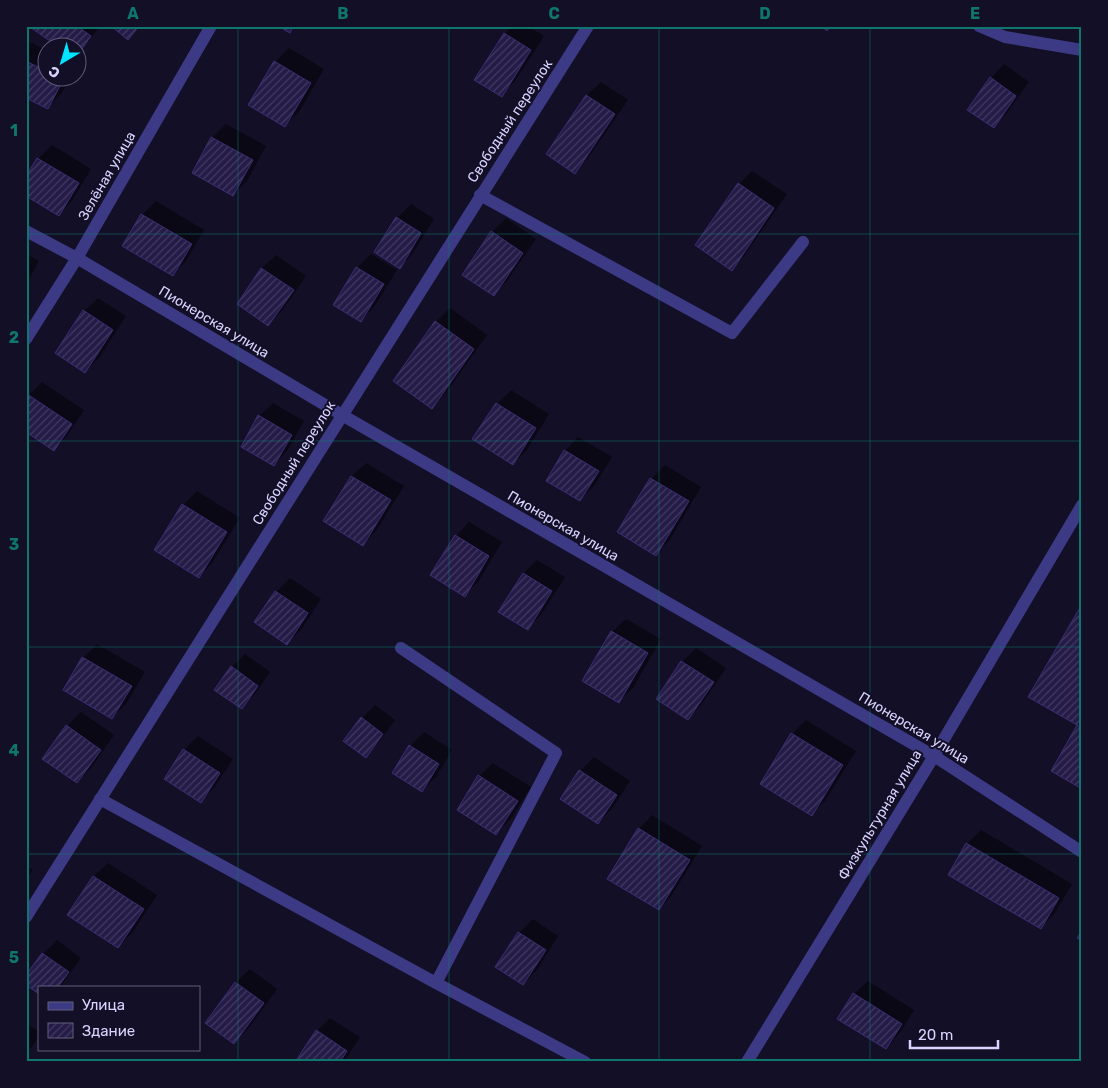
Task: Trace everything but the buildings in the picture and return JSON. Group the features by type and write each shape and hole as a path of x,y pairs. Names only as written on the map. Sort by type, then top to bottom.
{"street":[{"name":"Зелёная улица","path":"26,339 77,258 211,26"},
{"name":"Свободный переулок","path":"26,917 588,26"},
{"path":"979,26 1005,37 1082,50"},
{"path":"480,195 732,333 803,242"},
{"name":"Пионерская улица","path":"26,231 77,258 342,415 934,756 1082,852"},
{"name":"Физкультурная улица","path":"747,1062 934,756 1082,504"},
{"path":"401,648 556,753 436,983"},
{"path":"100,799 436,983 585,1062"}]}
